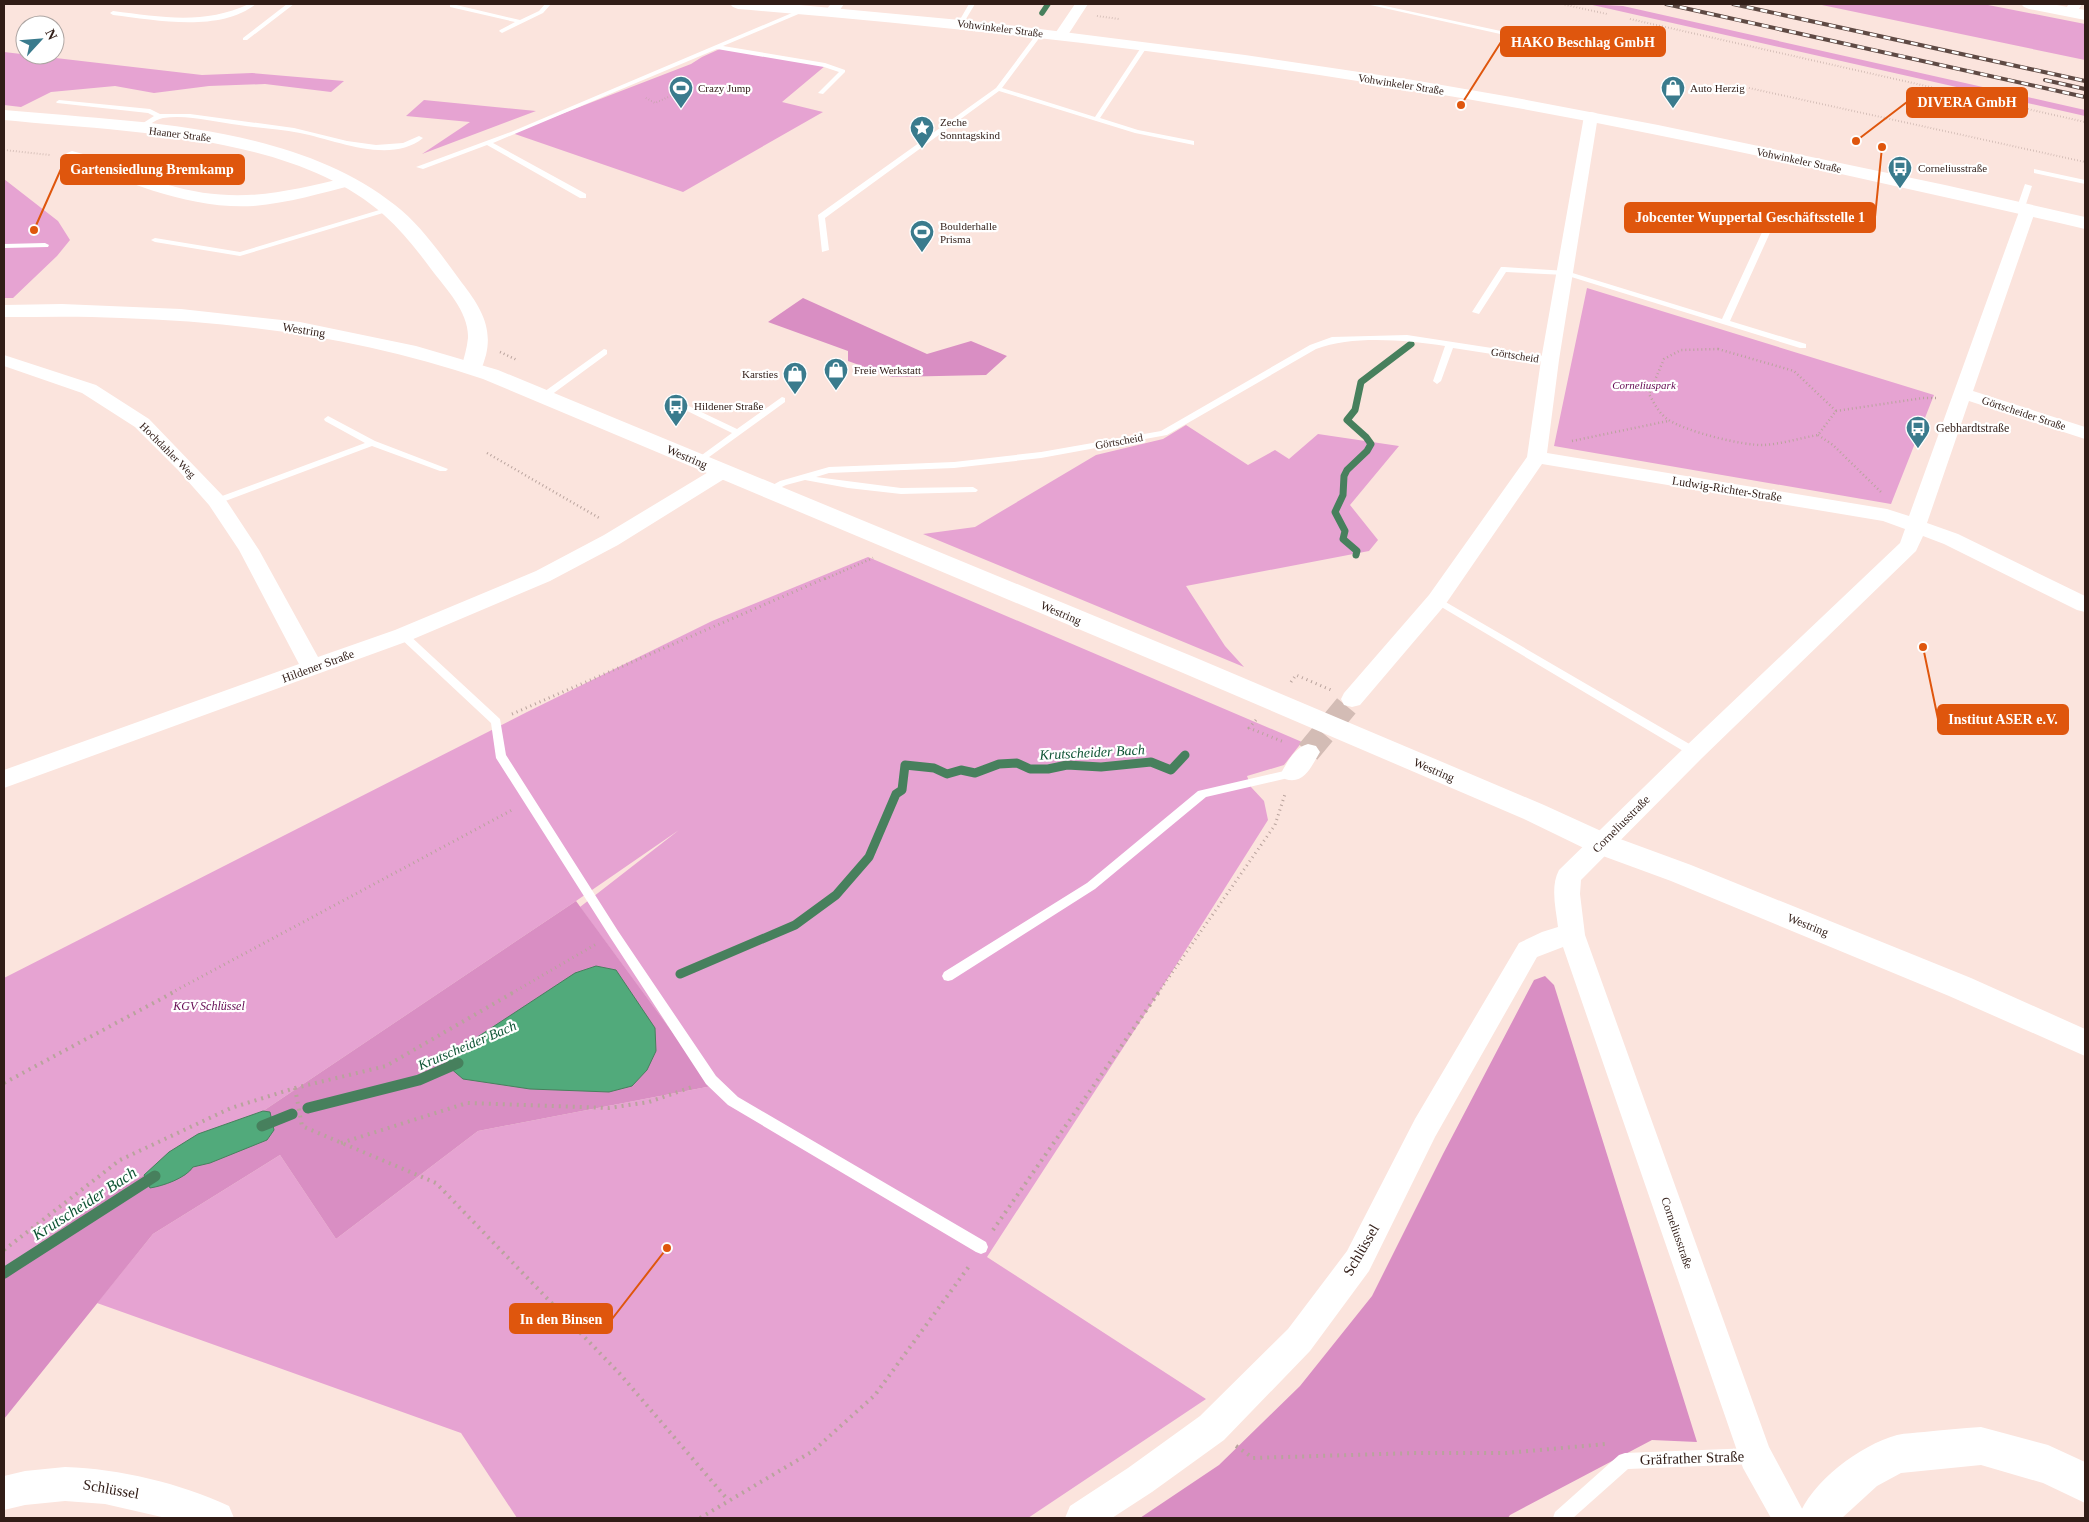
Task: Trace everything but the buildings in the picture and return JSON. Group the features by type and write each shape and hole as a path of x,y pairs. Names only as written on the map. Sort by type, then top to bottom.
{"main road":[{"name":"Vohwinkeler Straße","path":"738,4 806,9 835,7 1061,35 1413,85 1591,116 2024,208 2084,219"},
{"path":"2029,4 2072,8 2085,15"},
{"name":"Haaner Straße","path":"4,115 186,133 256,147 305,162 349,182 389,210 413,232 466,303 473,316 478,335 472,368"},
{"name":"Westring","path":"4,311 66,310 226,318 340,336 472,368 544,396 1534,812 1602,844 1681,873 1960,987 2085,1043"},
{"path":"1818,1518 1830,1502 1863,1472 1898,1454 1981,1446 2048,1465 2085,1483"}],"street":[{"path":"1061,35 1081,4"},
{"path":"1352,699 1437,600 1537,457 1550,360 1591,116"},
{"path":"72,156 153,186 214,199 236,201 270,199 349,182"},
{"name":"Corneliusstraße","path":"1790,1518 1755,1456 1572,934 1567,894 1568,877 1694,752 1909,546 2024,208"},
{"name":"Hochdahler Weg","path":"4,360 90,389 142,423 217,501 249,550 312,667"},
{"name":"Görtscheider Straße","path":"1961,396 2085,433"},
{"name":"Ludwig-Richter-Straße","path":"1537,457 1888,515 1915,525"},
{"name":"Hildener Straße","path":"4,779 403,635 543,576 623,532 722,472"},
{"path":"1915,525 1951,539 2085,604"},
{"path":"1293,773 1308,752"},
{"name":"Schlüssel","path":"1082,1518 1140,1480 1212,1428 1299,1340 1358,1261 1425,1128 1528,950 1572,934"},
{"name":"Schlüssel","path":"4,1493 28,1485 77,1483 133,1492 205,1512 217,1518"}],"lane":[{"path":"113,13 198,21 224,17 252,4"},
{"path":"245,39 291,4"},
{"path":"502,31 541,12 548,4"},
{"path":"961,23 972,4"},
{"path":"1369,4 1590,52 1616,26"},
{"path":"452,6 522,22"},
{"path":"420,167 487,142 806,9"},
{"path":"825,250 821,217 998,89 1040,33"},
{"path":"716,47 825,65 844,71 820,93"},
{"path":"1096,120 1144,47"},
{"path":"998,89 1137,132 1191,143"},
{"path":"59,102 150,111 160,116 187,116 302,132 326,139 376,148 389,148 411,143 419,138"},
{"path":"139,128 160,116"},
{"path":"487,142 582,196"},
{"path":"2037,171 2085,182"},
{"path":"2024,208 2028,186"},
{"path":"155,240 240,254 389,210"},
{"path":"1725,322 1774,215"},
{"path":"4,246 45,245"},
{"path":"1476,312 1504,269 1566,273 1803,346"},
{"name":"Görtscheid","path":"767,491 783,483 829,470 954,466 1022,458 1164,433 1313,347 1332,340 1408,338 1550,360"},
{"path":"1437,381 1450,345"},
{"path":"544,396 604,352"},
{"path":"698,462 782,400"},
{"path":"671,401 737,432"},
{"path":"328,419 372,443 443,468"},
{"path":"217,501 372,443"},
{"path":"805,477 848,485 901,491 973,490"},
{"path":"1437,600 1694,752"},
{"path":"403,635 496,722 500,755 614,934 711,1080 733,1101 981,1248"},
{"path":"948,976 1091,886 1202,794 1293,773"},
{"name":"Gräfrather Straße","path":"1561,1518 1625,1460 1755,1456"}],"path":[{"path":"1562,4 1611,15"},
{"path":"1630,19 2085,122"},
{"path":"1749,88 2085,162"},
{"path":"646,98 655,102 686,89"},
{"path":"23,151 28,148"},
{"path":"4,150 58,157 72,156"},
{"path":"1836,411 1794,371 1718,350 1680,350 1664,359 1649,394 1656,408 1669,421 1745,444 1764,445 1818,435 1836,411 1923,398 1961,396"},
{"path":"1537,457 1562,443 1669,421"},
{"path":"1818,435 1833,445 1915,525"},
{"path":"486,453 623,532"},
{"path":"496,722 902,546"},
{"path":"1296,675 1352,699"},
{"path":"1271,702 1249,728 1308,752"},
{"path":"700,1518 813,1451 875,1395 981,1248 1274,825 1293,773"},
{"path":"4,1083 529,801"},
{"path":"4,1250 120,1160 231,1108 295,1088 386,1066 614,934"},
{"path":"341,1143 467,1103 609,1108 649,1102 711,1080"},
{"path":"295,1088 302,1126 436,1183 620,1374 728,1500"},
{"path":"1212,1428 1253,1458 1415,1453 1506,1453 1606,1444 1625,1460"}],"green space":[{"path":"1588,4 1623,6 2085,110 2085,116"},
{"path":"1817,4 1983,4 2085,24 2085,60"},
{"path":"722,48 825,66 782,102 823,112 683,192 512,133 691,64"},
{"path":"4,52 15,53 15,65 65,65 65,59 202,75 252,73 344,81 331,92 265,84 209,86 154,93 115,86 51,92 21,107 4,105"},
{"path":"424,100 536,111 422,154 470,122 406,116"},
{"path":"4,179 58,221 70,240 57,256 13,298 4,298"},
{"name":"Corneliuspark","path":"1587,288 1934,395 1891,504 1554,446"},
{"path":"1186,425 1248,465 1275,450 1289,459 1318,434 1399,446 1350,505 1378,540 1369,551 1186,586 1225,646 1244,667 923,534 975,527 1096,455 1163,439"},
{"name":"KGV Schlüssel","path":"868,557 1302,742 1284,765 1247,776 1251,787 1264,801 1268,820 1149,1008 987,1257 1206,1399 1028,1518 517,1518 461,1433 97,1303 153,1234 280,1155 336,1239 478,1131 712,1086 580,907 679,830 263,1111 198,1134 169,1152 144,1175 109,1194 4,1269 4,978 527,712 712,621"}],"shaded area":[{"path":"803,298 927,354 971,341 1007,356 986,375 892,377 848,361 848,351 768,322"},
{"path":"576,901 712,1086 478,1131 336,1239 280,1155 153,1234 4,1419 4,1269 109,1194 144,1175 169,1152 198,1134 263,1111"},
{"path":"1545,976 1554,985 1697,1442 1652,1440 1510,1515 1508,1518 1140,1518 1219,1465 1300,1386 1372,1296 1443,1154 1534,980"}],"water":[{"path":"596,966 616,970 655,1028 656,1051 647,1070 632,1086 609,1092 530,1089 463,1079 449,1067 447,1057 575,973"},
{"path":"263,1111 270,1112 274,1130 267,1140 210,1163 193,1167 180,1178 150,1188 144,1175 169,1152 198,1134"}],"waterway":[{"name":"Krutscheider Bach","path":"1042,13 1048,4"},
{"name":"Krutscheider Bach","path":"1356,555 1357,551 1343,539 1345,531 1335,512 1343,495 1344,476 1347,470 1367,451 1371,444 1347,420 1355,410 1361,382 1411,344"},
{"name":"Krutscheider Bach","path":"680,974 795,925 836,895 869,857 896,794 902,790 905,765 934,768 947,774 961,770 975,773 999,764 1017,763 1030,769 1048,769 1067,765 1101,767 1151,762 1171,770 1185,755"},
{"name":"Krutscheider Bach","path":"308,1108 419,1080 458,1063"},
{"name":"Krutscheider Bach","path":"262,1126 292,1114"},
{"name":"Krutscheider Bach","path":"4,1273 155,1176"}],"tunnel":[{"path":"1308,752 1352,699"}],"railway":[{"path":"1666,4 2085,97"},
{"path":"1733,4 2085,81"},
{"path":"2045,80 2085,89"}],"place":[{"name":"HAKO Beschlag GmbH","path":"1461,105"},
{"name":"Crazy Jump","path":"681,109"},
{"name":"Auto Herzig","path":"1673,109"},
{"name":"DIVERA GmbH","path":"1856,141"},
{"name":"Jobcenter Wuppertal Geschäftsstelle 1","path":"1882,147"},
{"name":"Zeche Sonntagskind","path":"922,149"},
{"name":"Corneliusstraße","path":"1900,189"},
{"name":"Gartensiedlung Bremkamp","path":"34,230"},
{"name":"Boulderhalle Prisma","path":"922,253"},
{"name":"Freie Werkstatt","path":"836,391"},
{"name":"Karsties","path":"795,395"},
{"name":"Hildener Straße","path":"676,427"},
{"name":"Gebhardtstraße","path":"1918,449"},
{"name":"Institut ASER e.V.","path":"1923,647"},
{"name":"In den Binsen","path":"667,1248"}]}
